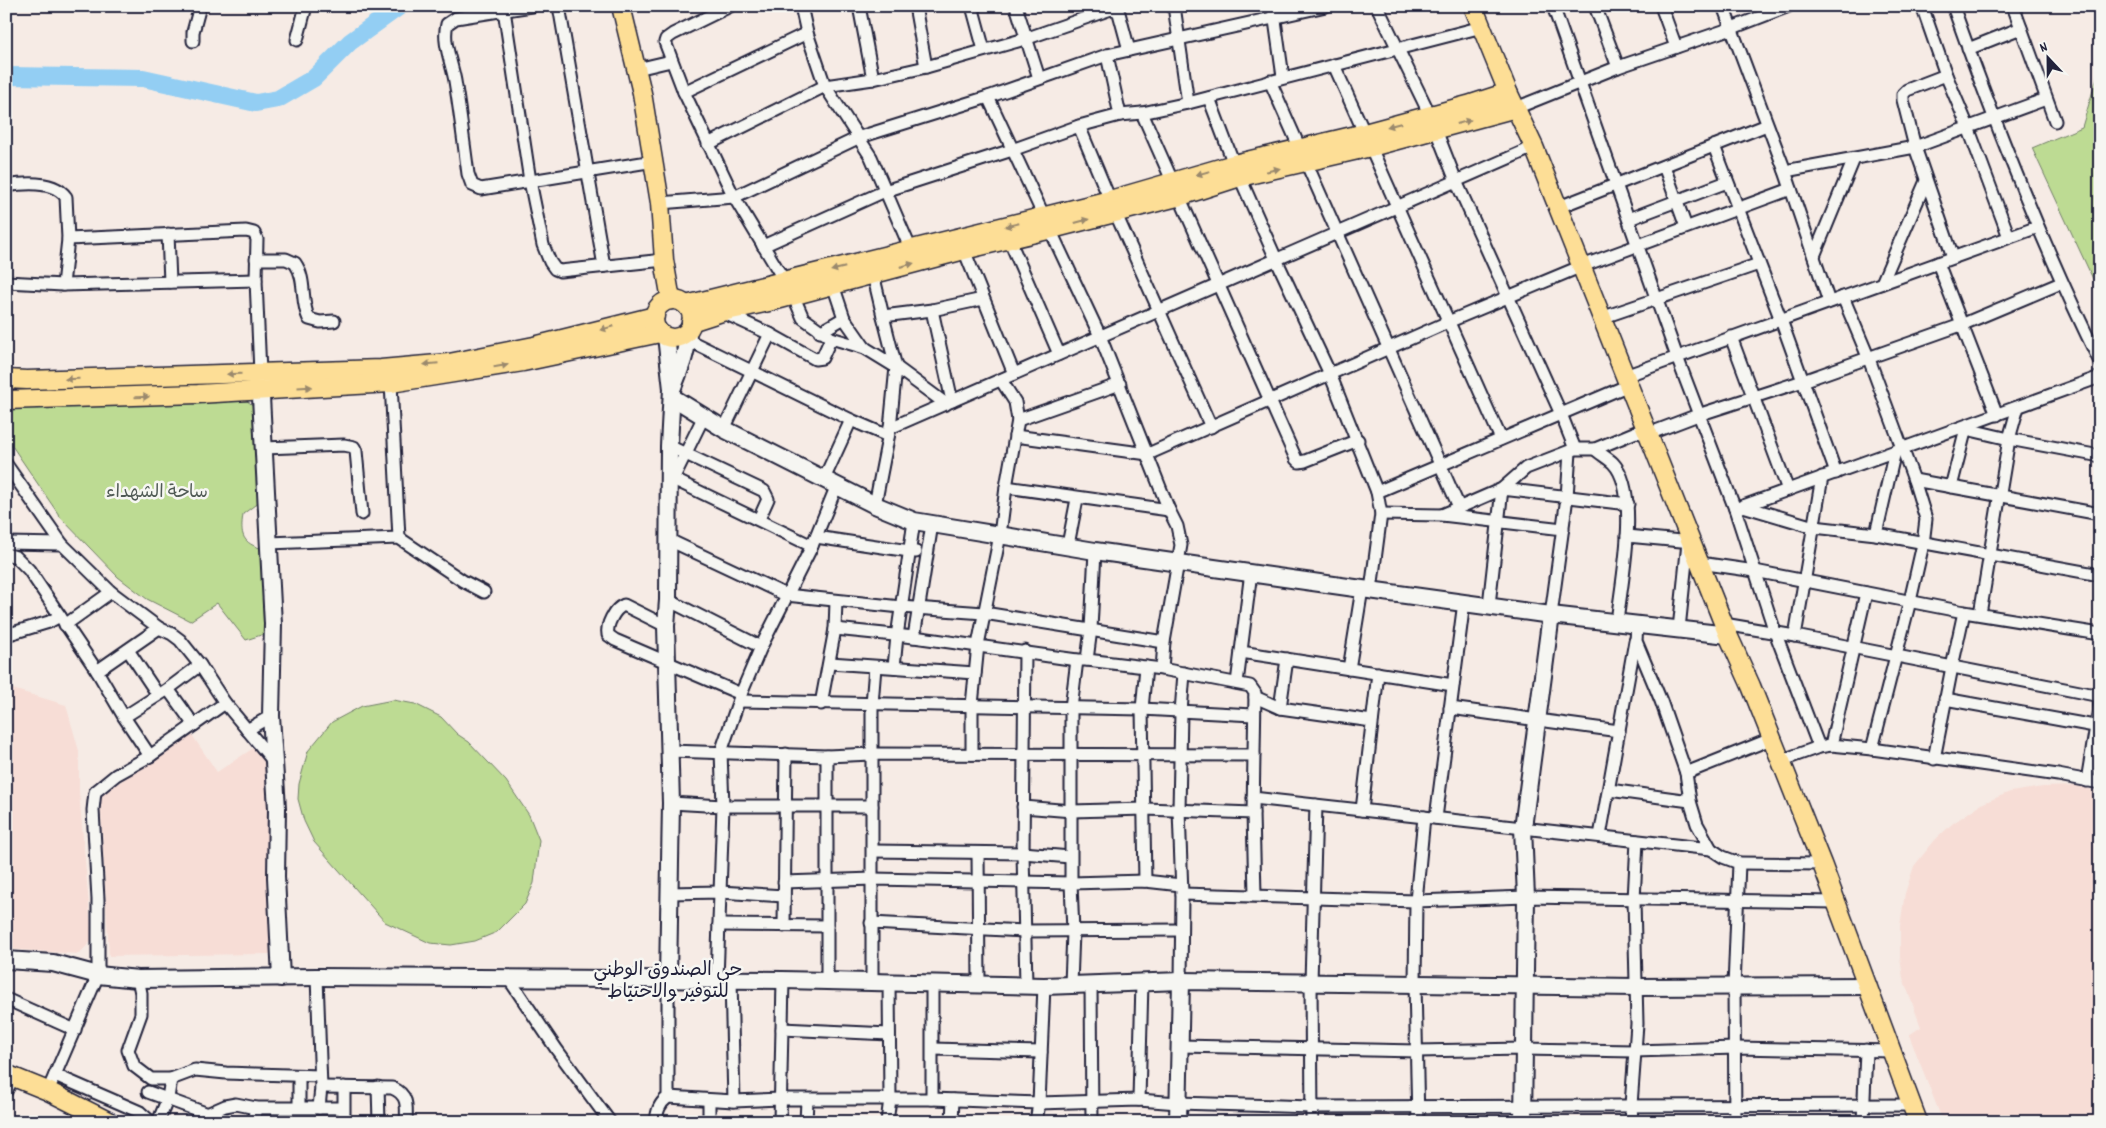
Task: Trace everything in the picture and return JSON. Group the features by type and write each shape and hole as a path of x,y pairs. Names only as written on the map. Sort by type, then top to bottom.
{"main road":[{"path":"621,6 637,69 654,162 660,203 664,260 678,303 691,313 689,331 672,393"},
{"path":"1473,6 1508,92 1559,207 1690,542 1822,864 1918,1122"},
{"path":"1432,123 1508,92"},
{"path":"6,379 199,375 261,382 391,384 523,362 663,335 678,337 722,312 753,306 788,288 911,250 1048,223 1237,171 1432,123 1516,108"},
{"path":"668,979 671,803 666,626 671,478 669,446 672,393 663,335 656,328 654,316 660,305 788,288 833,285 1009,239 1048,223"},
{"path":"6,400 198,394 261,382 450,363 534,346 654,316"},
{"path":"198,394 199,375"},
{"path":"261,382 273,624 271,716 277,808 276,877 281,978"},
{"path":"672,393 703,418 724,430 875,505 914,521 1095,551 1552,615 1617,622 1636,633 1679,629 1726,630"},
{"path":"1523,1114 1526,897 1524,828 1552,615"},
{"path":"6,960 53,963 98,975 138,979 317,977 668,979 1044,986 1181,981 1637,987 1868,986"},
{"path":"1178,1122 1181,981"},
{"path":"9,1081 51,1083 110,1122"}],"street":[{"path":"193,41 193,32 200,6"},
{"path":"297,40 306,6"},
{"path":"532,6 449,21 446,30 447,43 472,185 481,189 586,171 654,162"},
{"path":"559,6 586,171 604,266"},
{"path":"730,6 668,37 666,45 684,92 734,197 788,288 803,318 820,332 831,338 864,348 949,402"},
{"path":"801,6 807,33 825,86 860,137 911,250"},
{"path":"859,6 873,79"},
{"path":"914,6 926,67"},
{"path":"972,6 984,50"},
{"path":"1016,6 1039,78"},
{"path":"1174,6 1188,103"},
{"path":"660,203 734,197 860,137 988,97 1107,55 1180,40 1274,12 1326,6"},
{"path":"1377,6 1432,123 1456,181 1561,414 1573,451 1552,615"},
{"path":"1553,6 1698,416 1739,507 1755,570 1774,632 1819,747"},
{"path":"1595,6 1618,68"},
{"path":"1661,6 1676,47"},
{"path":"1723,6 1766,125 1785,171 1829,302"},
{"path":"1922,6 1946,75 1968,127 2009,237"},
{"path":"1953,6 1993,118 2061,283 2100,362"},
{"path":"2013,6 2055,121"},
{"path":"1516,108 1618,68 1787,7"},
{"path":"708,144 825,86 873,79 926,67 1025,39 1092,11 1111,9 1118,11 1129,50"},
{"path":"504,10 530,181 545,250 554,268 560,271 664,260"},
{"path":"1274,12 1283,77"},
{"path":"763,246 885,191 1079,126 1120,115 1142,113 1209,98 1283,77 1482,27"},
{"path":"1968,49 2021,28"},
{"path":"684,92 807,33"},
{"path":"1107,55 1120,115"},
{"path":"637,69 671,61"},
{"path":"1334,65 1501,439"},
{"path":"1946,75 1907,90 1903,94 1903,100 1915,148 1953,257"},
{"path":"1270,81 1459,508"},
{"path":"988,97 1100,336 1180,536 1164,642 1162,669"},
{"path":"1209,98 1237,171 1276,260 1330,374 1358,440 1377,492 1381,514 1350,669"},
{"path":"1785,171 1915,148 2046,99"},
{"path":"1142,113 1292,453 1299,462 1358,440"},
{"path":"1559,207 1766,125"},
{"path":"1079,126 1112,206 1211,427"},
{"path":"1714,146 1781,320 1836,473"},
{"path":"689,331 752,370 851,420 889,432 949,402 1534,147"},
{"path":"1814,256 1854,159"},
{"path":"1664,166 1686,227"},
{"path":"1882,283 1926,181"},
{"path":"1629,219 1727,182"},
{"path":"6,186 47,185 62,192 68,207 68,239 63,285"},
{"path":"1015,436 1148,454 1270,402 1448,322 1582,266 1791,189"},
{"path":"1377,492 1561,414 1677,357 2038,226"},
{"path":"68,239 252,232 257,239 256,280 261,382"},
{"path":"168,234 170,282"},
{"path":"1009,239 1059,354"},
{"path":"964,250 1014,374"},
{"path":"256,259 286,259 295,263 301,277 304,308 309,319 320,322 334,321"},
{"path":"1938,263 1996,415"},
{"path":"1601,318 1759,264"},
{"path":"873,274 896,367 889,432 875,505"},
{"path":"6,282 63,285 256,280"},
{"path":"1442,515 1502,489 1526,468 1573,451 1594,449 1636,432 1648,434 1869,359 1961,325 2061,283"},
{"path":"833,285 844,318 864,348"},
{"path":"1843,297 1869,359 1899,450 1914,480 1926,519 1923,544 1910,601 1872,749"},
{"path":"882,316 932,310 983,298"},
{"path":"724,430 752,370 765,332 753,306"},
{"path":"932,310 949,402"},
{"path":"722,312 819,360 822,358 831,338"},
{"path":"820,332 844,318"},
{"path":"1732,338 1788,490"},
{"path":"1739,507 1964,428 2100,377"},
{"path":"972,754 972,705 978,646 1000,535 1018,420 1015,402 1000,380"},
{"path":"391,384 399,538"},
{"path":"1018,420 1120,384"},
{"path":"1980,614 2009,439 2018,407"},
{"path":"703,418 686,454 671,478 758,520 814,541 927,554"},
{"path":"734,1101 719,925 723,806 721,752 761,647 814,541 830,482 851,420"},
{"path":"1964,428 2009,439 2100,456"},
{"path":"1951,487 1964,428"},
{"path":"264,448 344,445 354,447 356,451 362,514"},
{"path":"669,446 764,491 768,499 758,520"},
{"path":"1594,449 1614,464 1623,484 1628,504 1627,536 1617,622"},
{"path":"1876,534 1899,450"},
{"path":"6,464 62,544 111,592 160,628 180,640 200,665 225,703 274,762"},
{"path":"1795,636 1822,477"},
{"path":"1914,480 2100,514"},
{"path":"1006,487 1169,510"},
{"path":"1502,489 1628,504"},
{"path":"1489,605 1502,489"},
{"path":"1068,546 1077,498"},
{"path":"1739,507 1814,528 1876,534 2100,575"},
{"path":"1381,514 1442,515 1563,529"},
{"path":"894,668 896,636 914,521"},
{"path":"914,637 932,524"},
{"path":"1627,536 1690,542 1679,629"},
{"path":"269,543 399,538 463,581 484,592"},
{"path":"669,540 786,595 901,608 984,613 1164,642"},
{"path":"6,544 62,544"},
{"path":"1071,984 1073,932 1070,857 1072,811 1071,708 1091,629 1095,551"},
{"path":"6,554 16,557 29,570 97,670 124,717 150,756"},
{"path":"1700,563 1755,570 1964,612 2100,634"},
{"path":"1237,683 1251,572"},
{"path":"6,634 62,620 111,592"},
{"path":"1831,746 1866,593"},
{"path":"668,600 761,647"},
{"path":"821,704 835,629 836,601"},
{"path":"1418,1122 1415,983 1416,901 1450,708 1464,602"},
{"path":"666,626 624,605 617,609 607,631 608,635 615,640 740,698 821,704 1142,709 1253,716"},
{"path":"1934,759 1964,612"},
{"path":"97,670 160,628"},
{"path":"835,629 914,637 1162,669 1250,686 1255,693 1253,716 1254,895"},
{"path":"1726,630 1774,632 2100,696"},
{"path":"1600,836 1636,633"},
{"path":"1636,633 1686,773 1690,801 1697,824 1711,849"},
{"path":"128,650 194,725"},
{"path":"1025,651 1022,853 1026,985"},
{"path":"1241,652 1453,685"},
{"path":"1280,708 1287,659"},
{"path":"830,663 975,673"},
{"path":"124,717 200,665"},
{"path":"872,982 872,704 875,667"},
{"path":"1145,881 1142,709 1146,667"},
{"path":"1181,981 1179,810 1181,712 1184,673"},
{"path":"1362,810 1378,673"},
{"path":"1255,697 1280,708 1372,721"},
{"path":"1945,699 2098,727"},
{"path":"2087,781 2098,727 2100,702"},
{"path":"151,1122 140,1112 51,1083 98,975 98,900 93,798 99,788 107,781 150,756 225,703"},
{"path":"1450,708 1619,731"},
{"path":"247,730 271,716"},
{"path":"1686,773 1771,739"},
{"path":"1780,761 1819,747 1831,746 1872,749 2100,783"},
{"path":"669,751 827,756 872,754 1023,756 1143,753 1254,755"},
{"path":"784,926 786,754"},
{"path":"827,756 827,982"},
{"path":"1609,790 1690,801"},
{"path":"1254,798 1711,849 1739,863 1822,864"},
{"path":"671,803 723,806 872,806"},
{"path":"1312,1122 1311,982 1316,804"},
{"path":"1023,807 1072,811 1144,809 1253,814"},
{"path":"1632,1122 1631,1105 1637,987 1634,900 1637,840"},
{"path":"873,851 1022,853 1070,857"},
{"path":"978,853 980,882 979,984"},
{"path":"1736,1122 1734,987 1739,863"},
{"path":"784,882 873,879 1071,883 1145,881 1181,889 1254,895 1416,901 1526,897 1836,902"},
{"path":"669,893 720,892 784,896"},
{"path":"871,922 1024,931 1180,930"},
{"path":"719,925 827,926"},
{"path":"317,977 319,1108"},
{"path":"138,979 141,993 141,1014 128,1050 134,1066 151,1079 171,1079 195,1070 299,1076 344,1088 389,1087 401,1092 407,1103 406,1122"},
{"path":"509,979 557,1050 610,1122"},
{"path":"668,979 668,1098"},
{"path":"780,1122 783,980"},
{"path":"887,1122 890,1099 889,982"},
{"path":"1139,1100 1142,982"},
{"path":"932,984 932,1099"},
{"path":"1091,984 1092,1122"},
{"path":"1036,1122 1039,1103 1044,986"},
{"path":"6,999 75,1030"},
{"path":"782,1029 889,1034"},
{"path":"1180,1046 1417,1050 1634,1051 1736,1048 1893,1051"},
{"path":"933,1049 1041,1052"},
{"path":"1863,1122 1866,1050"},
{"path":"299,1076 299,1107"},
{"path":"140,1112 151,1079"},
{"path":"158,1122 168,1098 171,1079"},
{"path":"344,1088 344,1122"},
{"path":"378,1088 378,1122"},
{"path":"148,1092 230,1122"},
{"path":"656,1122 661,1102 668,1098 709,1101 780,1098 807,1100 986,1099 1039,1103 1139,1100 1312,1107 1418,1106 1523,1114 1631,1105 1911,1105"},
{"path":"806,1122 807,1100"},
{"path":"952,1122 953,1100"},
{"path":"709,1101 709,1122"},
{"path":"209,1113 230,1105 256,1108 343,1108"},
{"path":"253,1122 256,1108"}],"shaded area":[{"path":"6,687 66,705 79,751 79,792 92,940 79,954 6,949"},
{"path":"190,732 217,772 255,747 272,774 272,954 109,956 100,796"},
{"path":"2076,786 2100,792 2100,1122 1943,1122 1909,1035 1921,1027 1903,978 1900,957 1900,926 1905,893 1914,866 1935,840 1952,824 1981,804 2010,792 2043,787"}],"green space":[{"path":"2100,67 2100,294 2032,148 2082,127"},
{"name":"ساحة الشهداء","path":"246,400 255,407 259,502 243,514 242,533 247,541 263,549 264,634 246,640 217,603 190,621 147,599 118,577 61,518 6,437 6,416 10,408"},
{"path":"393,700 415,704 441,717 457,734 469,742 506,781 529,815 539,840 534,883 525,904 497,932 475,941 451,945 430,943 385,922 314,842 304,821 298,799 299,784 308,751 332,722 362,706"}],"waterway":[{"path":"6,76 143,78 256,103 278,99 314,78 350,42 400,6"}],"district":[{"name":"حي الصندوق الوطني للتوفير والاحتياط","path":"668,979"}]}
